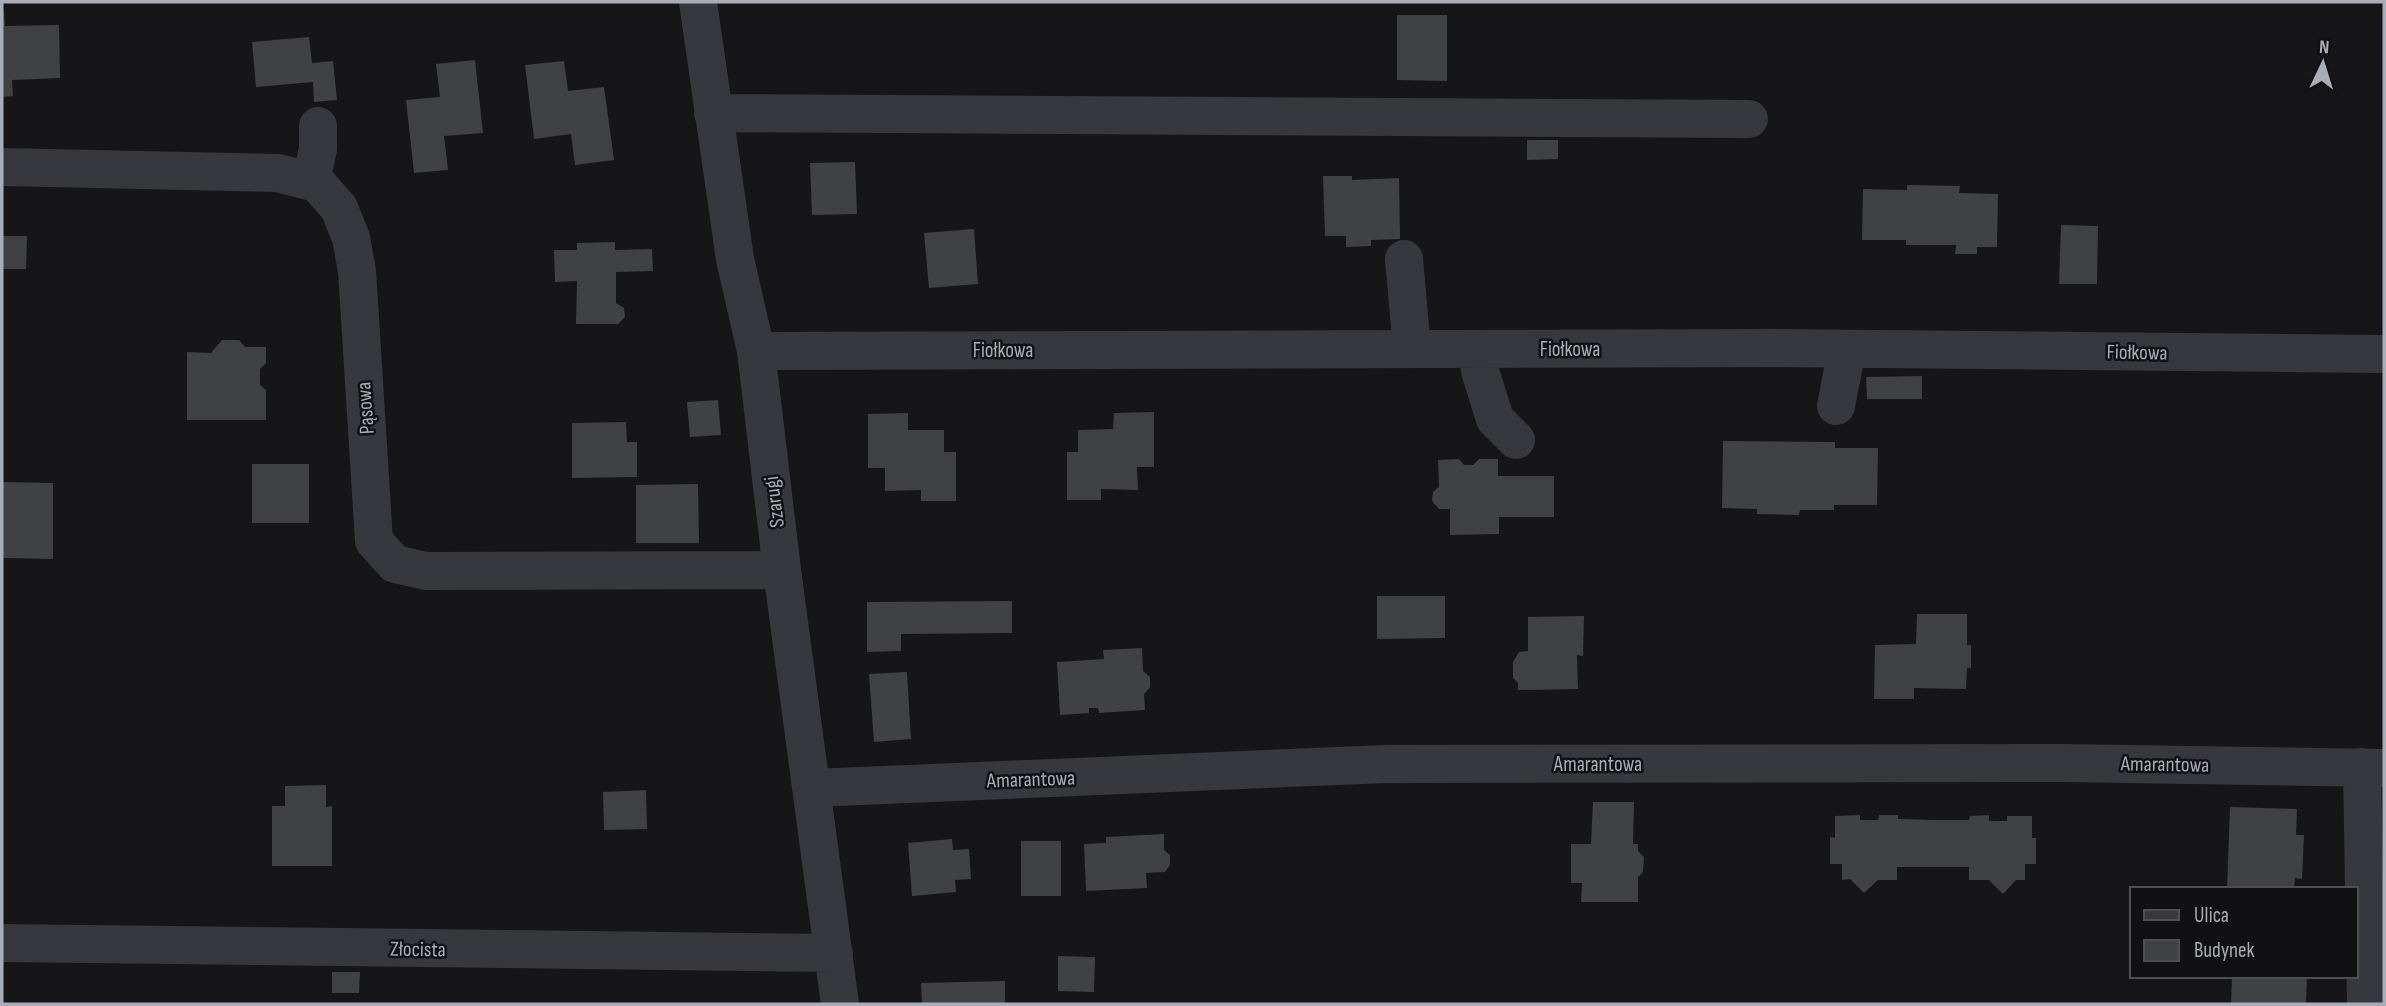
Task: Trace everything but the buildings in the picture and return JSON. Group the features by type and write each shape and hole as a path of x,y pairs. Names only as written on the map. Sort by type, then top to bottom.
{"street":[{"name":"Szarugi","path":"698,2 725,132 735,259 756,351 782,570 840,1004"},
{"path":"725,132 1749,119"},
{"path":"10,178 278,173 311,181 318,149 318,126"},
{"name":"Pąsowa","path":"311,181 317,183 339,208 351,238 357,271 357,391 374,541 370,556 426,571 782,570"},
{"path":"1404,259 1412,349"},
{"path":"1478,349 1480,371 1495,419 1516,440"},
{"path":"1836,406 1847,349"},
{"name":"Fiołkowa","path":"756,351 1847,349 2384,354"},
{"name":"Amarantowa","path":"812,788 1385,764 2061,763 2373,767"},
{"path":"2366,1004 2373,767"},
{"name":"Złocista","path":"2,943 834,953"}]}
